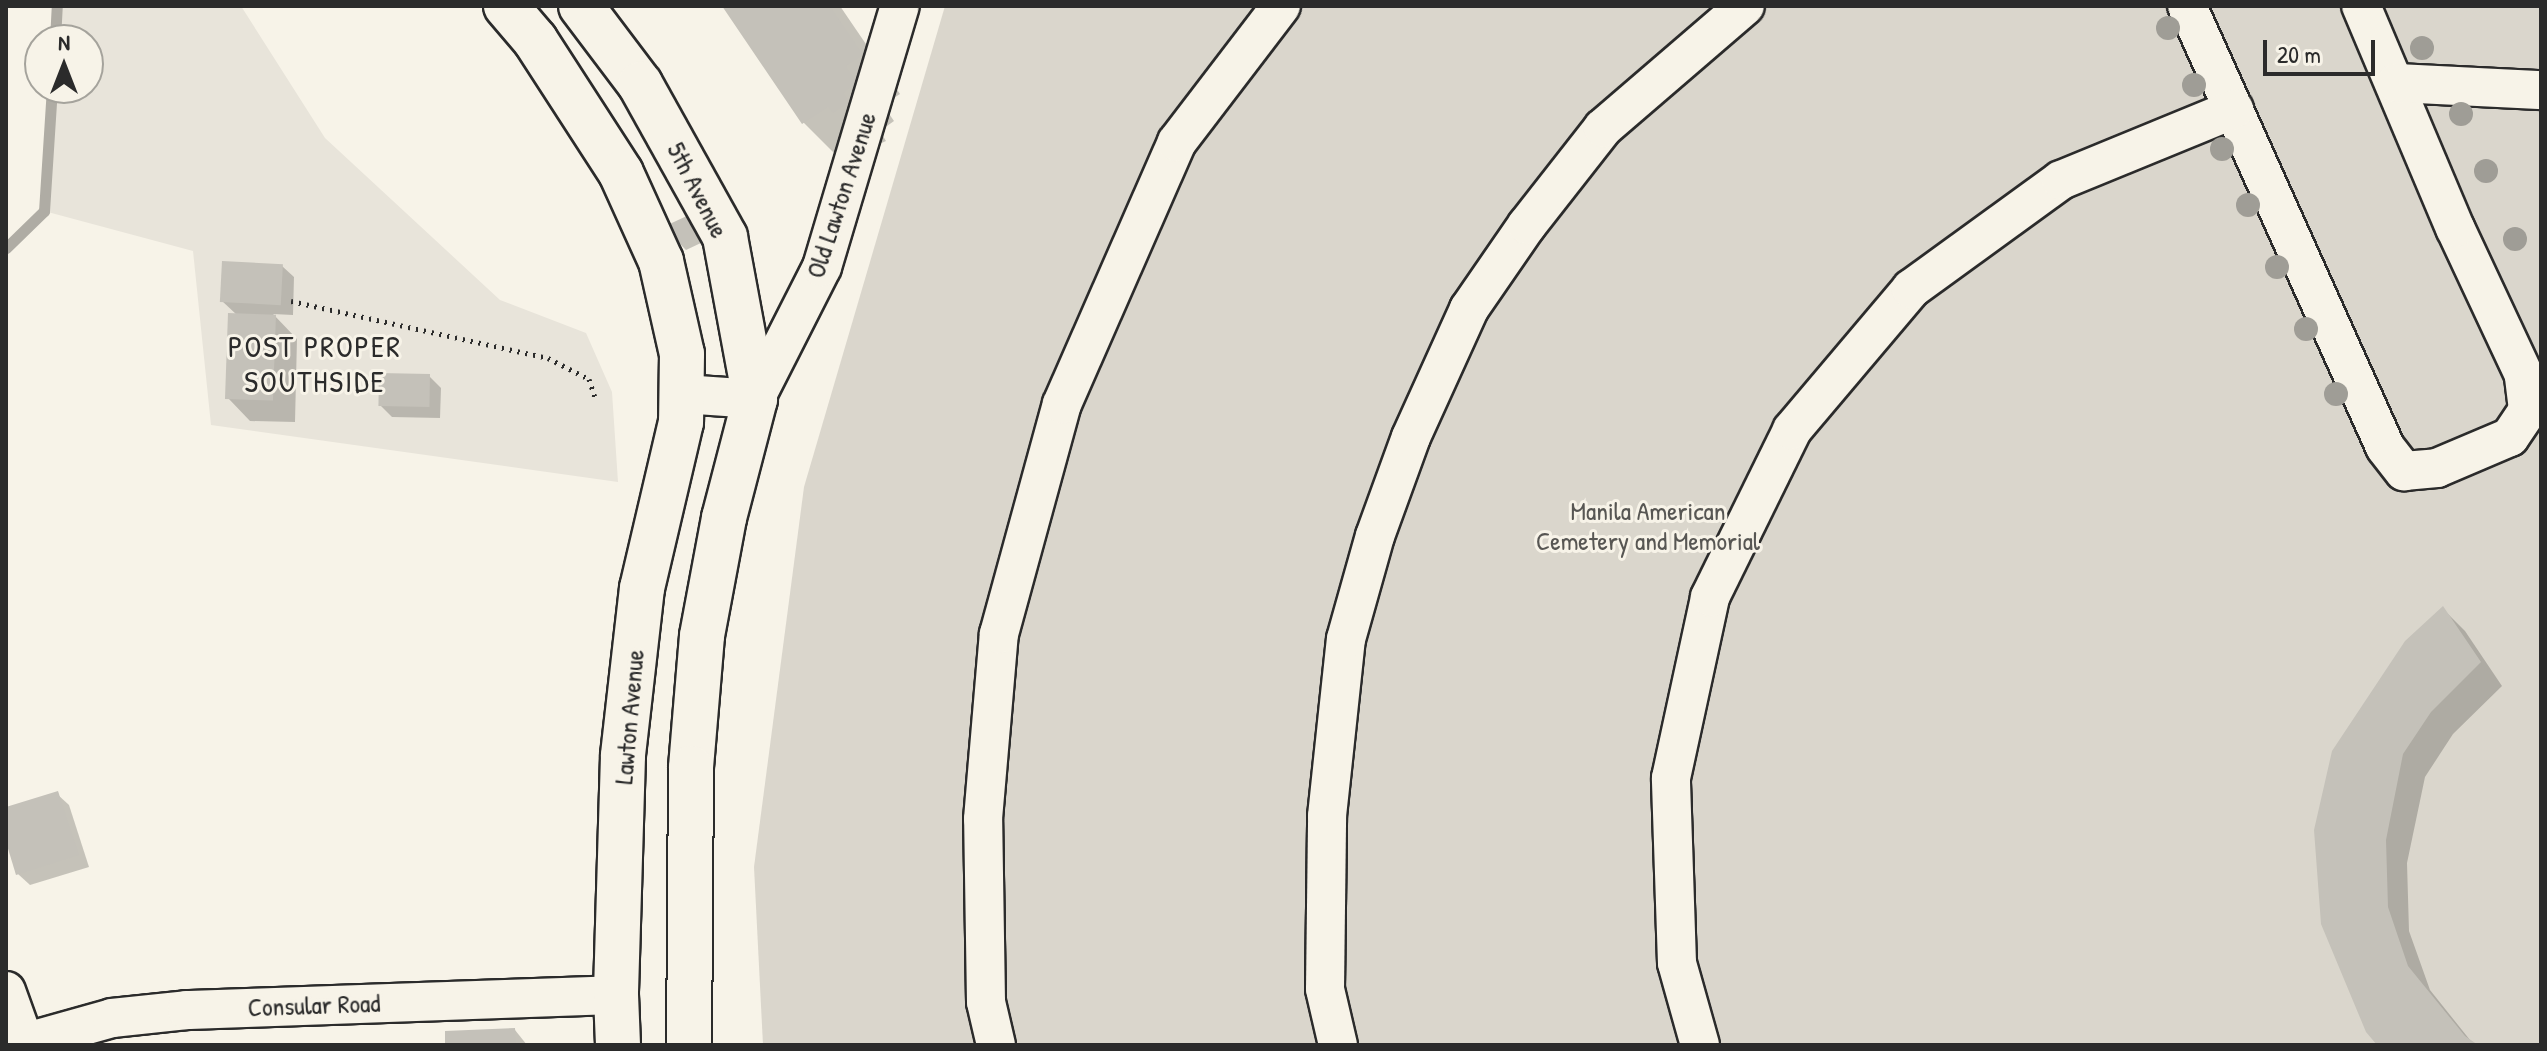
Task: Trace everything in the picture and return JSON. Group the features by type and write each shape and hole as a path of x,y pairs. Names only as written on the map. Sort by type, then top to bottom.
{"main road":[{"path":"506,6 535,40 621,173 661,261 682,354 683,394"},
{"name":"5th Avenue","path":"581,6 640,84 725,237 755,399"},
{"name":"Lawton Avenue","path":"618,1045 616,995 623,756 642,588 674,462 683,394"},
{"path":"689,1045 691,768 702,636 724,518 755,399"}],"street":[{"name":"Old Lawton Avenue","path":"755,399 822,267 900,6"},
{"path":"996,1045 986,1002 983,819 999,634 1062,404 1177,142 1281,6"},
{"path":"1338,1045 1325,989 1327,816 1346,639 1375,536 1411,437 1469,309 1527,225 1603,128 1745,6"},
{"path":"2187,6 2385,447 2404,471 2437,468 2510,437 2528,410 2524,375 2455,228 2361,6"},
{"path":"2396,83 2541,90"},
{"path":"1700,1045 1677,963 1671,778 1710,597 1792,430 1911,289 1961,252 2061,180 2234,109"},
{"path":"683,394 755,399"},
{"path":"6,991 20,1043"},
{"name":"Consular Road","path":"20,1043 112,1018 187,1010 616,995"}],"path":[{"path":"291,301 548,358 589,379 595,397"}],"shaded area":[{"path":"57,6 241,6 325,138 500,300 586,333 612,392 618,482 211,425 193,251 44,211 51,104 104,104 104,24 56,24"}],"green space":[{"name":"Manila American Cemetery and Memorial","path":"945,6 2541,6 2541,1045 763,1045 754,867 804,487"}],"building":[{"path":"722,6 830,6 863,55 846,66 857,83 843,93 850,102 833,113 828,107 802,124"},
{"path":"689,215 699,236 679,245 669,224"},
{"path":"222,261 283,264 281,305 220,302"},
{"path":"228,313 276,315 273,401 225,399"},
{"path":"379,373 430,374 429,407 378,406"},
{"path":"2443,606 2481,662 2431,712 2403,754 2386,840 2388,907 2408,966 2465,1036 2478,1045 2377,1045 2366,1032 2321,924 2314,830 2332,751 2405,641"},
{"path":"58,791 79,855 16,875 6,842 6,807"},
{"path":"515,1028 516,1045 445,1045 445,1031"}],"waterway":[{"path":"56,24 57,6"},
{"path":"6,248 44,211 51,104"}],"district":[{"name":"POST PROPER SOUTHSIDE","path":"315,363"}]}
